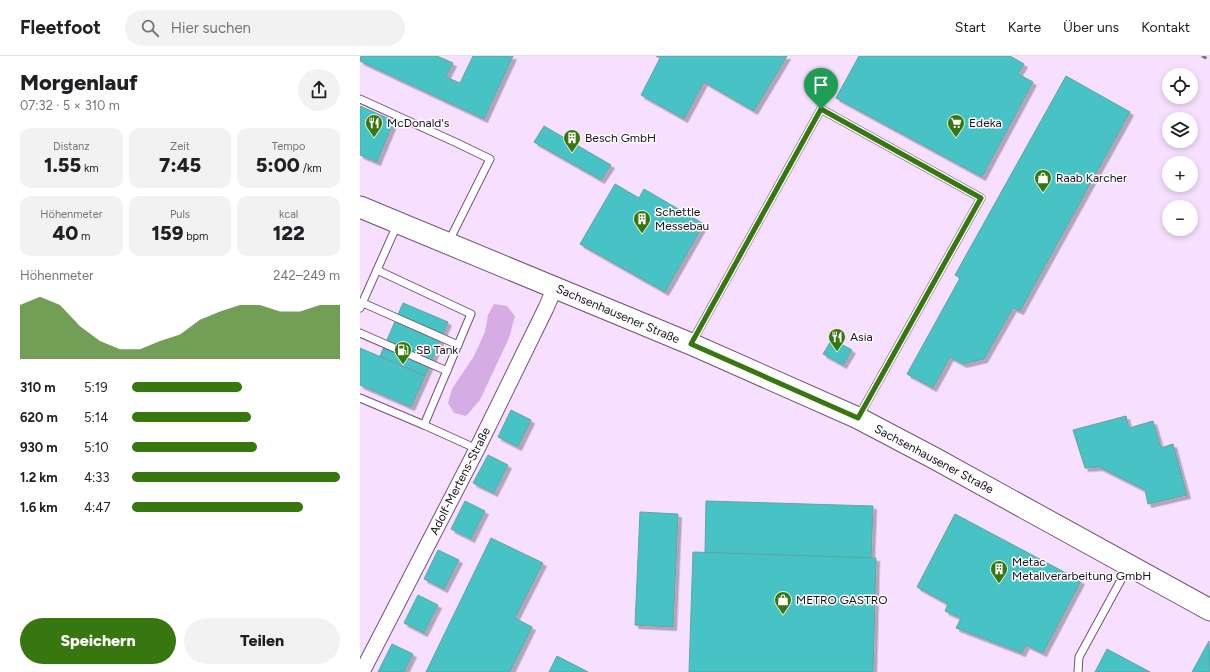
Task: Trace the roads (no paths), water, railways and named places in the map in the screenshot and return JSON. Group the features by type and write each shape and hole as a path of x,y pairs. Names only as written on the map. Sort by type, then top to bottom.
{"main road":[{"name":"Sachsenhausener Straße","path":"360,207 691,344 858,418 934,458 1210,610"}],"street":[{"name":"Adolf-Mertens-Straße","path":"361,671 477,449 555,287"}],"lane":[{"path":"360,99 490,159 448,243"},
{"path":"691,344 821,109 981,198 858,418"},
{"path":"398,223 361,306 458,345"},
{"path":"377,270 471,314 424,425"},
{"path":"360,333 446,371"},
{"path":"360,398 477,449"},
{"path":"1078,672 1079,657 1121,580 1128,564"}],"railway":[{"path":"1202,56 1210,60"}],"place":[{"name":"McDonald's","path":"374,138"},
{"name":"Edeka","path":"956,138"},
{"name":"Besch GmbH","path":"572,153"},
{"name":"Raab Karcher","path":"1043,193"},
{"name":"Schettle Messebau","path":"642,234"},
{"name":"Asia","path":"837,352"},
{"name":"SB Tank","path":"403,365"},
{"name":"Metac Metallverarbeitung GmbH","path":"999,584"},
{"name":"METRO GASTRO","path":"783,615"}]}
